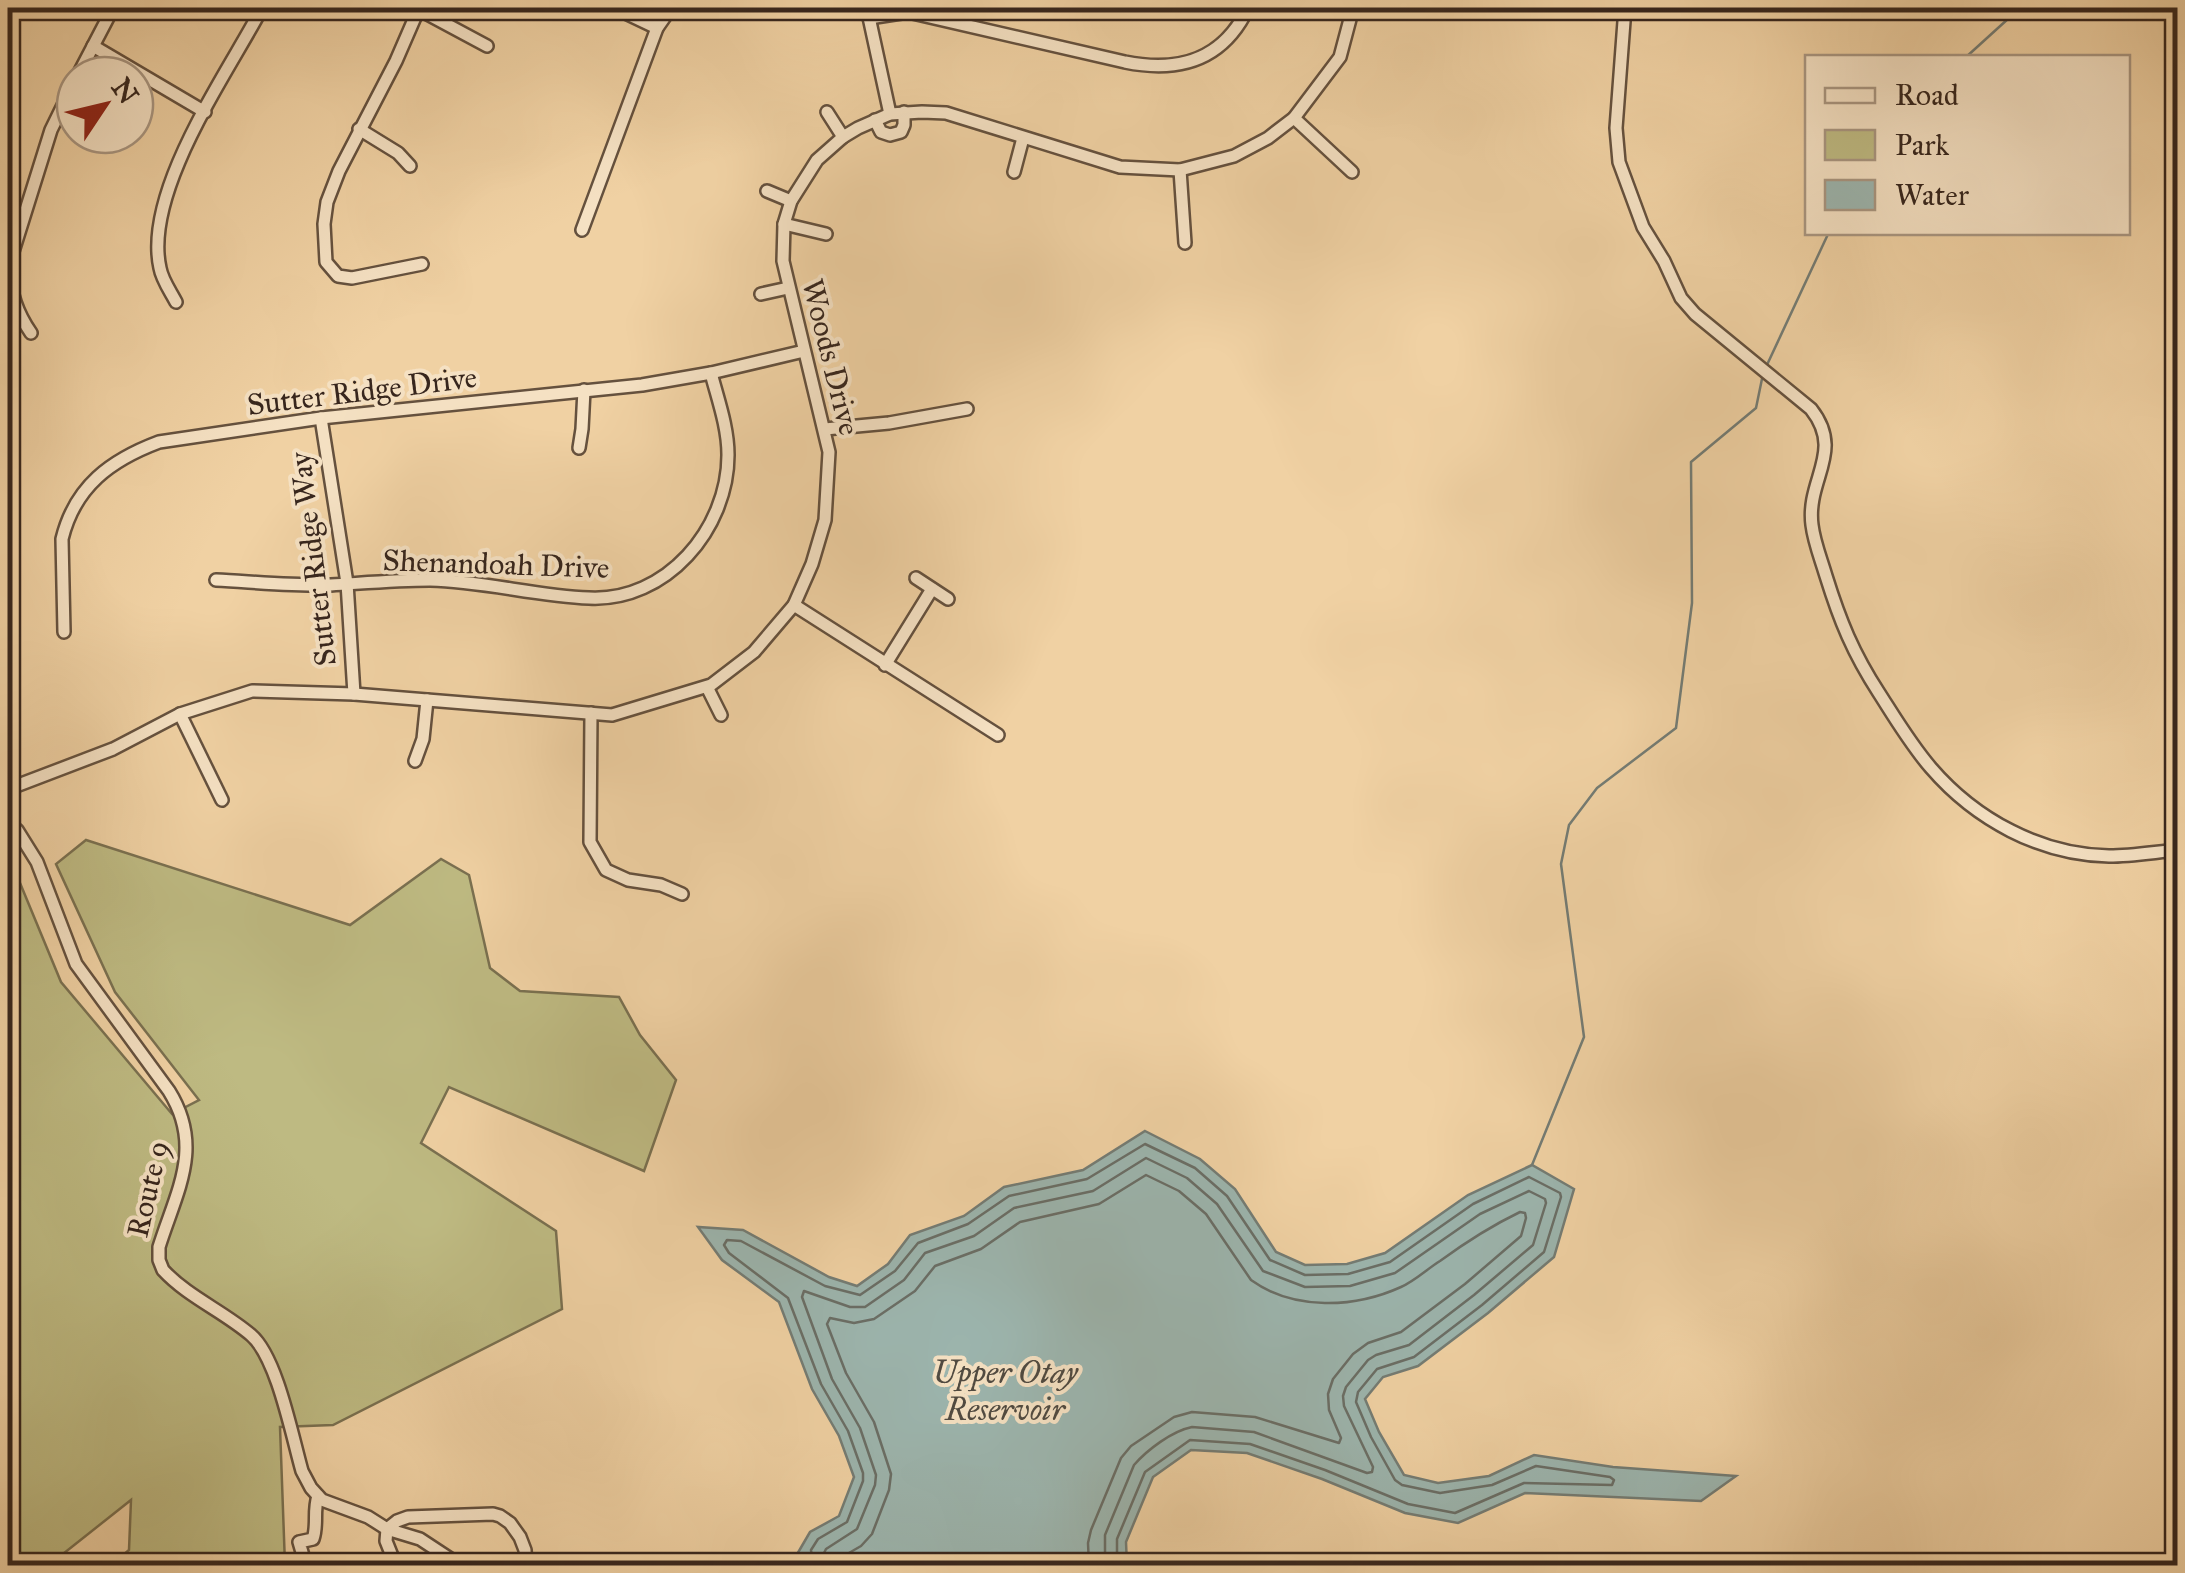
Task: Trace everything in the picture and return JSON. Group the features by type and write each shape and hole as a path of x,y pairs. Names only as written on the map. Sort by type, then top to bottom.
{"street":[{"path":"88,55 113,8"},
{"path":"176,302 160,270 160,212 173,173 262,8"},
{"path":"422,264 347,278 334,273 326,262 326,202 418,8 487,46"},
{"path":"615,8 657,28"},
{"path":"582,230 657,28 671,8"},
{"path":"890,114 868,13 908,12 1158,67 1192,62 1212,51 1230,36 1248,8"},
{"name":"Woods Drive","path":"8,789 113,749 180,714 252,691 354,694 612,715 707,686 754,652 794,605 825,520 830,452 783,262 784,224 791,201 817,160 843,136 890,114 904,112 946,114 1120,168 1180,170 1234,156 1294,118 1340,57 1353,8"},
{"path":"1625,8 1616,128 1623,174 1644,227 1685,303 1801,400 1822,424 1826,442 1812,500 1814,536 1849,643 1909,739 1931,768 1969,805 2025,837 2101,856 2178,850"},
{"path":"93,46 205,112"},
{"path":"828,112 843,136"},
{"path":"875,120 882,132 901,132 904,112"},
{"path":"1294,118 1352,172"},
{"path":"31,333 16,307 10,264 55,122"},
{"path":"359,129 398,153 410,166"},
{"path":"1014,172 1022,138"},
{"path":"1180,170 1184,243"},
{"path":"767,191 791,201"},
{"path":"784,224 826,234"},
{"path":"761,294 788,288"},
{"name":"Sutter Ridge Drive","path":"64,632 62,539 75,506 102,472 124,457 159,442 322,418 642,386 804,352"},
{"name":"Shenandoah Drive","path":"216,580 328,585 432,580 591,599 618,596 656,581 699,543 723,493 727,440 711,373"},
{"path":"579,448 584,390"},
{"path":"825,429 967,410"},
{"name":"Sutter Ridge Way","path":"322,418 348,584 354,694"},
{"path":"916,578 948,599"},
{"path":"885,665 932,588"},
{"path":"794,605 998,735"},
{"path":"707,686 721,715"},
{"path":"416,761 427,700"},
{"path":"591,713 590,842 606,870 682,894"},
{"path":"180,714 222,800"},
{"name":"Route 9","path":"8,822 37,862 76,964 169,1091 180,1112 187,1155 159,1247 161,1266 171,1278 251,1335 263,1349 302,1470 318,1496"},
{"path":"306,1566 300,1542 313,1538 318,1496 368,1516 387,1530 420,1539 461,1566"},
{"path":"396,1566 386,1541 387,1530 396,1520 494,1514 517,1532 525,1550 526,1566"}],"green space":[{"path":"86,840 350,925 441,859 469,875 490,968 520,991 619,997 640,1035 676,1080 644,1171 449,1087 421,1143 556,1231 562,1309 333,1425 280,1427 285,1565 111,1565 129,1550 131,1500 49,1565 8,1565 8,854 61,982 172,1114 199,1100 115,992 56,864"}],"water":[{"name":"Upper Otay Reservoir","path":"1145,1131 1200,1159 1235,1189 1276,1252 1305,1265 1347,1264 1385,1253 1468,1195 1532,1165 1574,1189 1554,1257 1418,1366 1383,1377 1365,1399 1404,1475 1438,1483 1489,1476 1534,1455 1613,1467 1736,1476 1701,1501 1525,1493 1458,1523 1405,1513 1247,1453 1191,1450 1153,1477 1126,1542 1127,1565 808,1566 796,1556 810,1532 839,1516 854,1477 839,1436 812,1389 779,1302 722,1260 698,1227 743,1230 829,1277 857,1286 888,1264 910,1235 964,1216 1004,1187 1083,1170"}],"waterway":[{"path":"1968,55 2020,8"},
{"path":"1766,367 1828,235"},
{"path":"1532,1165 1584,1037 1561,864 1569,825 1597,788 1676,728 1692,603 1691,462 1756,408 1763,374"}]}
